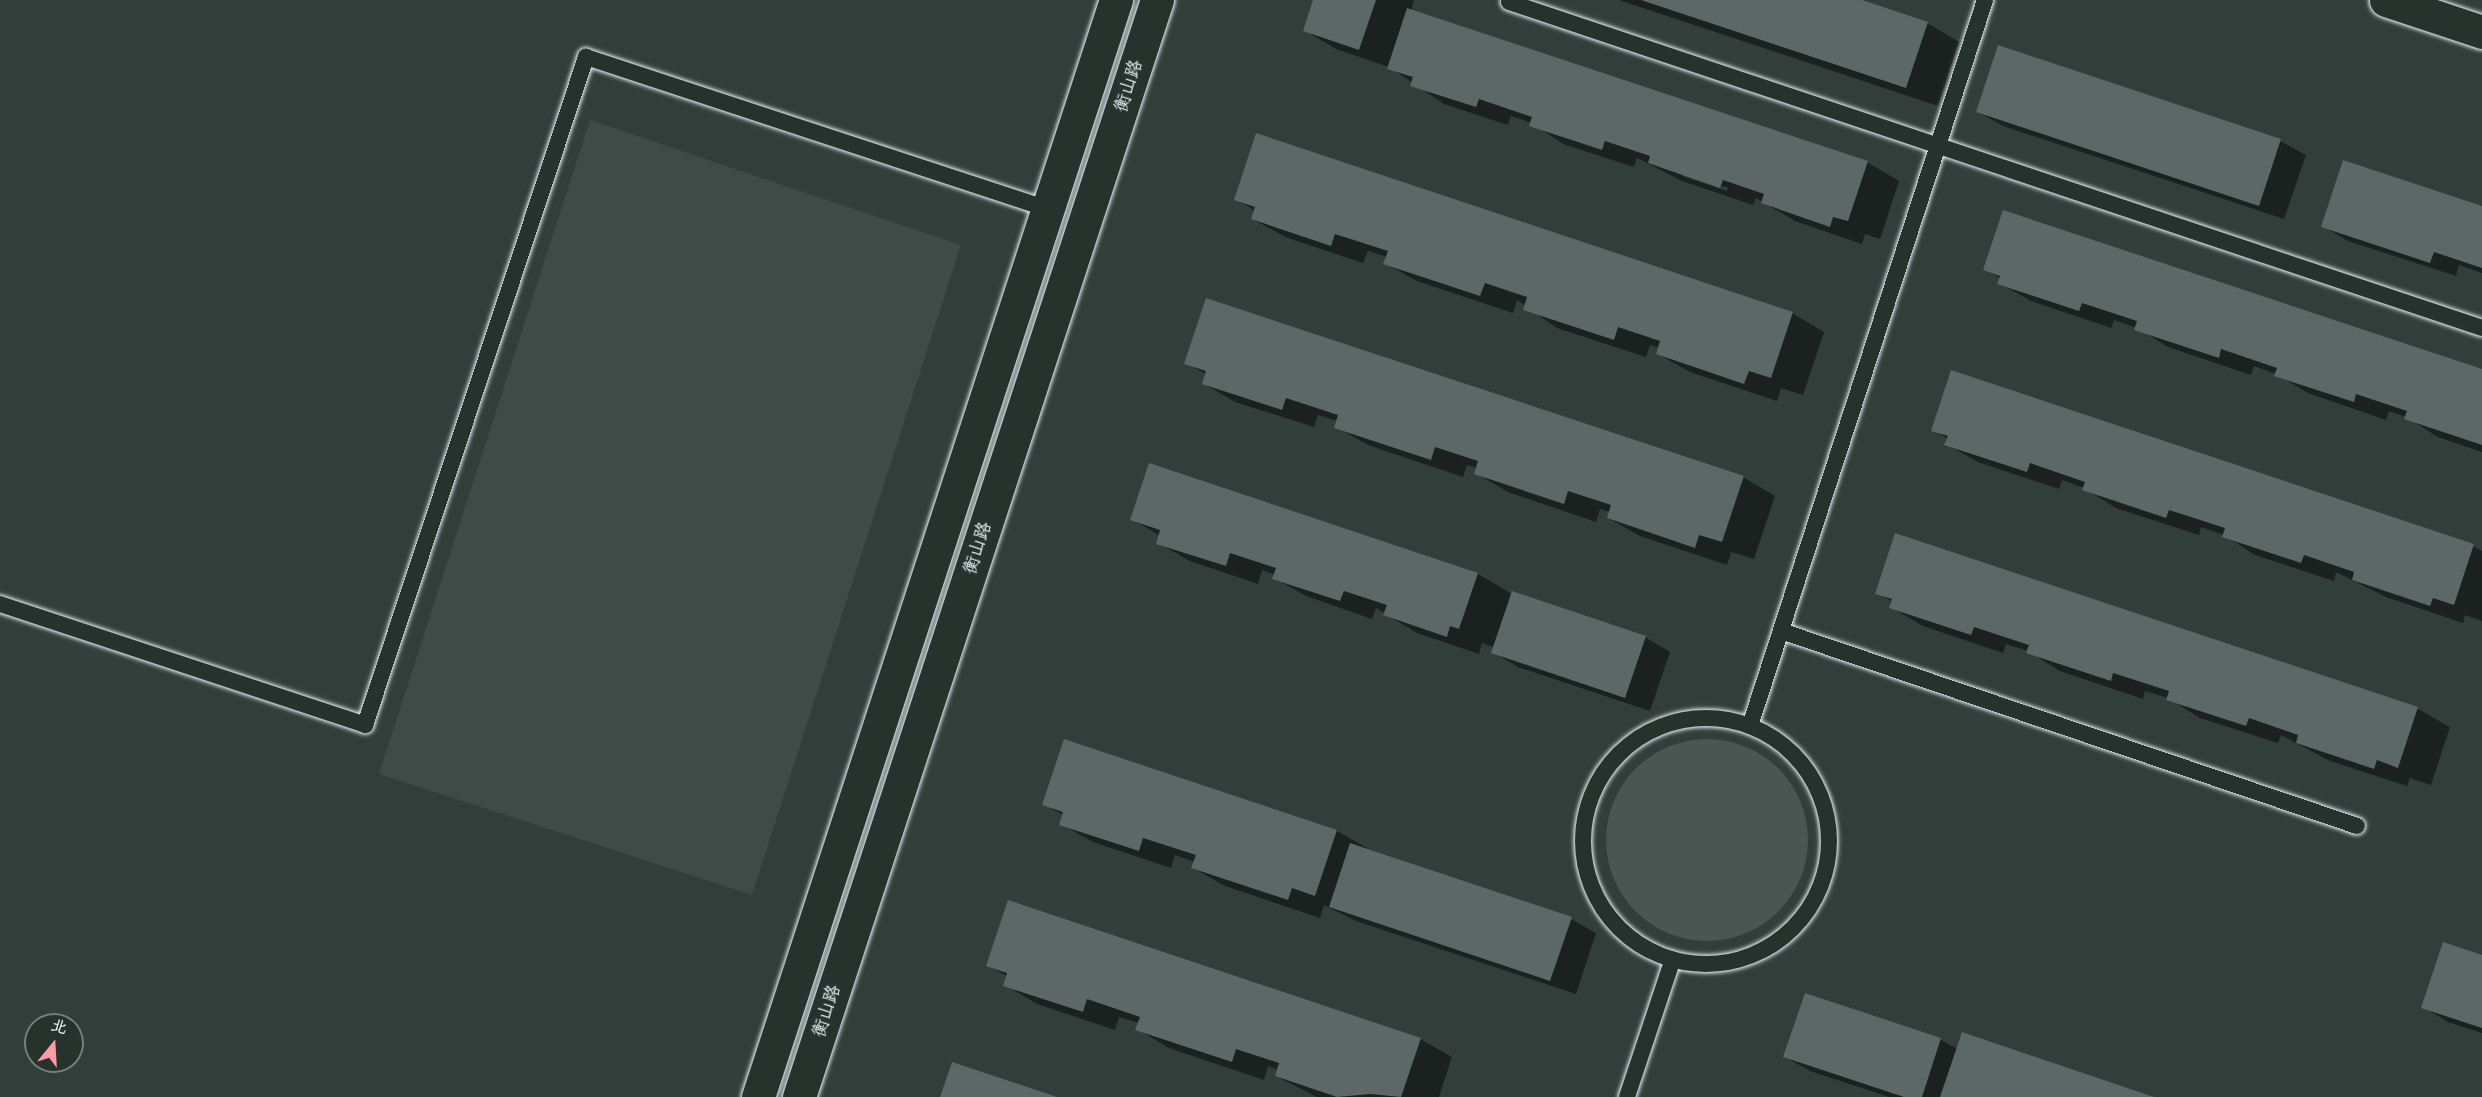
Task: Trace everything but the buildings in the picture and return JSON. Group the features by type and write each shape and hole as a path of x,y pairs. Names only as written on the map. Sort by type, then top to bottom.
{"street":[{"path":"758,1097 1116,0"},
{"name":"衡山路","path":"799,1097 1157,0"},
{"path":"2386,0 2482,32"}],"lane":[{"path":"1750,726 1985,0"},
{"path":"1509,2 2482,328"},
{"path":"0,604 365,725 586,57 1048,209"},
{"path":"1781,631 2357,826"},
{"path":"1700,718 1750,726 1793,753 1810,774 1822,798 1830,851 1825,878 1798,924 1776,943 1750,957 1721,963 1673,959 1637,943 1615,924 1598,900 1587,873 1582,844 1585,814 1595,787 1611,762 1651,731 1700,718"},
{"path":"1627,1097 1673,959"}],"shaded area":[{"path":"590,120 961,245 752,895 379,774"},
{"path":"1707,739 1727,741 1746,747 1763,756 1785,776 1800,801 1806,820 1808,840 1806,860 1800,879 1791,896 1771,918 1746,933 1727,939 1707,941 1687,939 1668,933 1651,924 1629,904 1614,879 1608,860 1606,840 1608,820 1614,801 1623,784 1643,762 1668,747 1687,741"}]}
